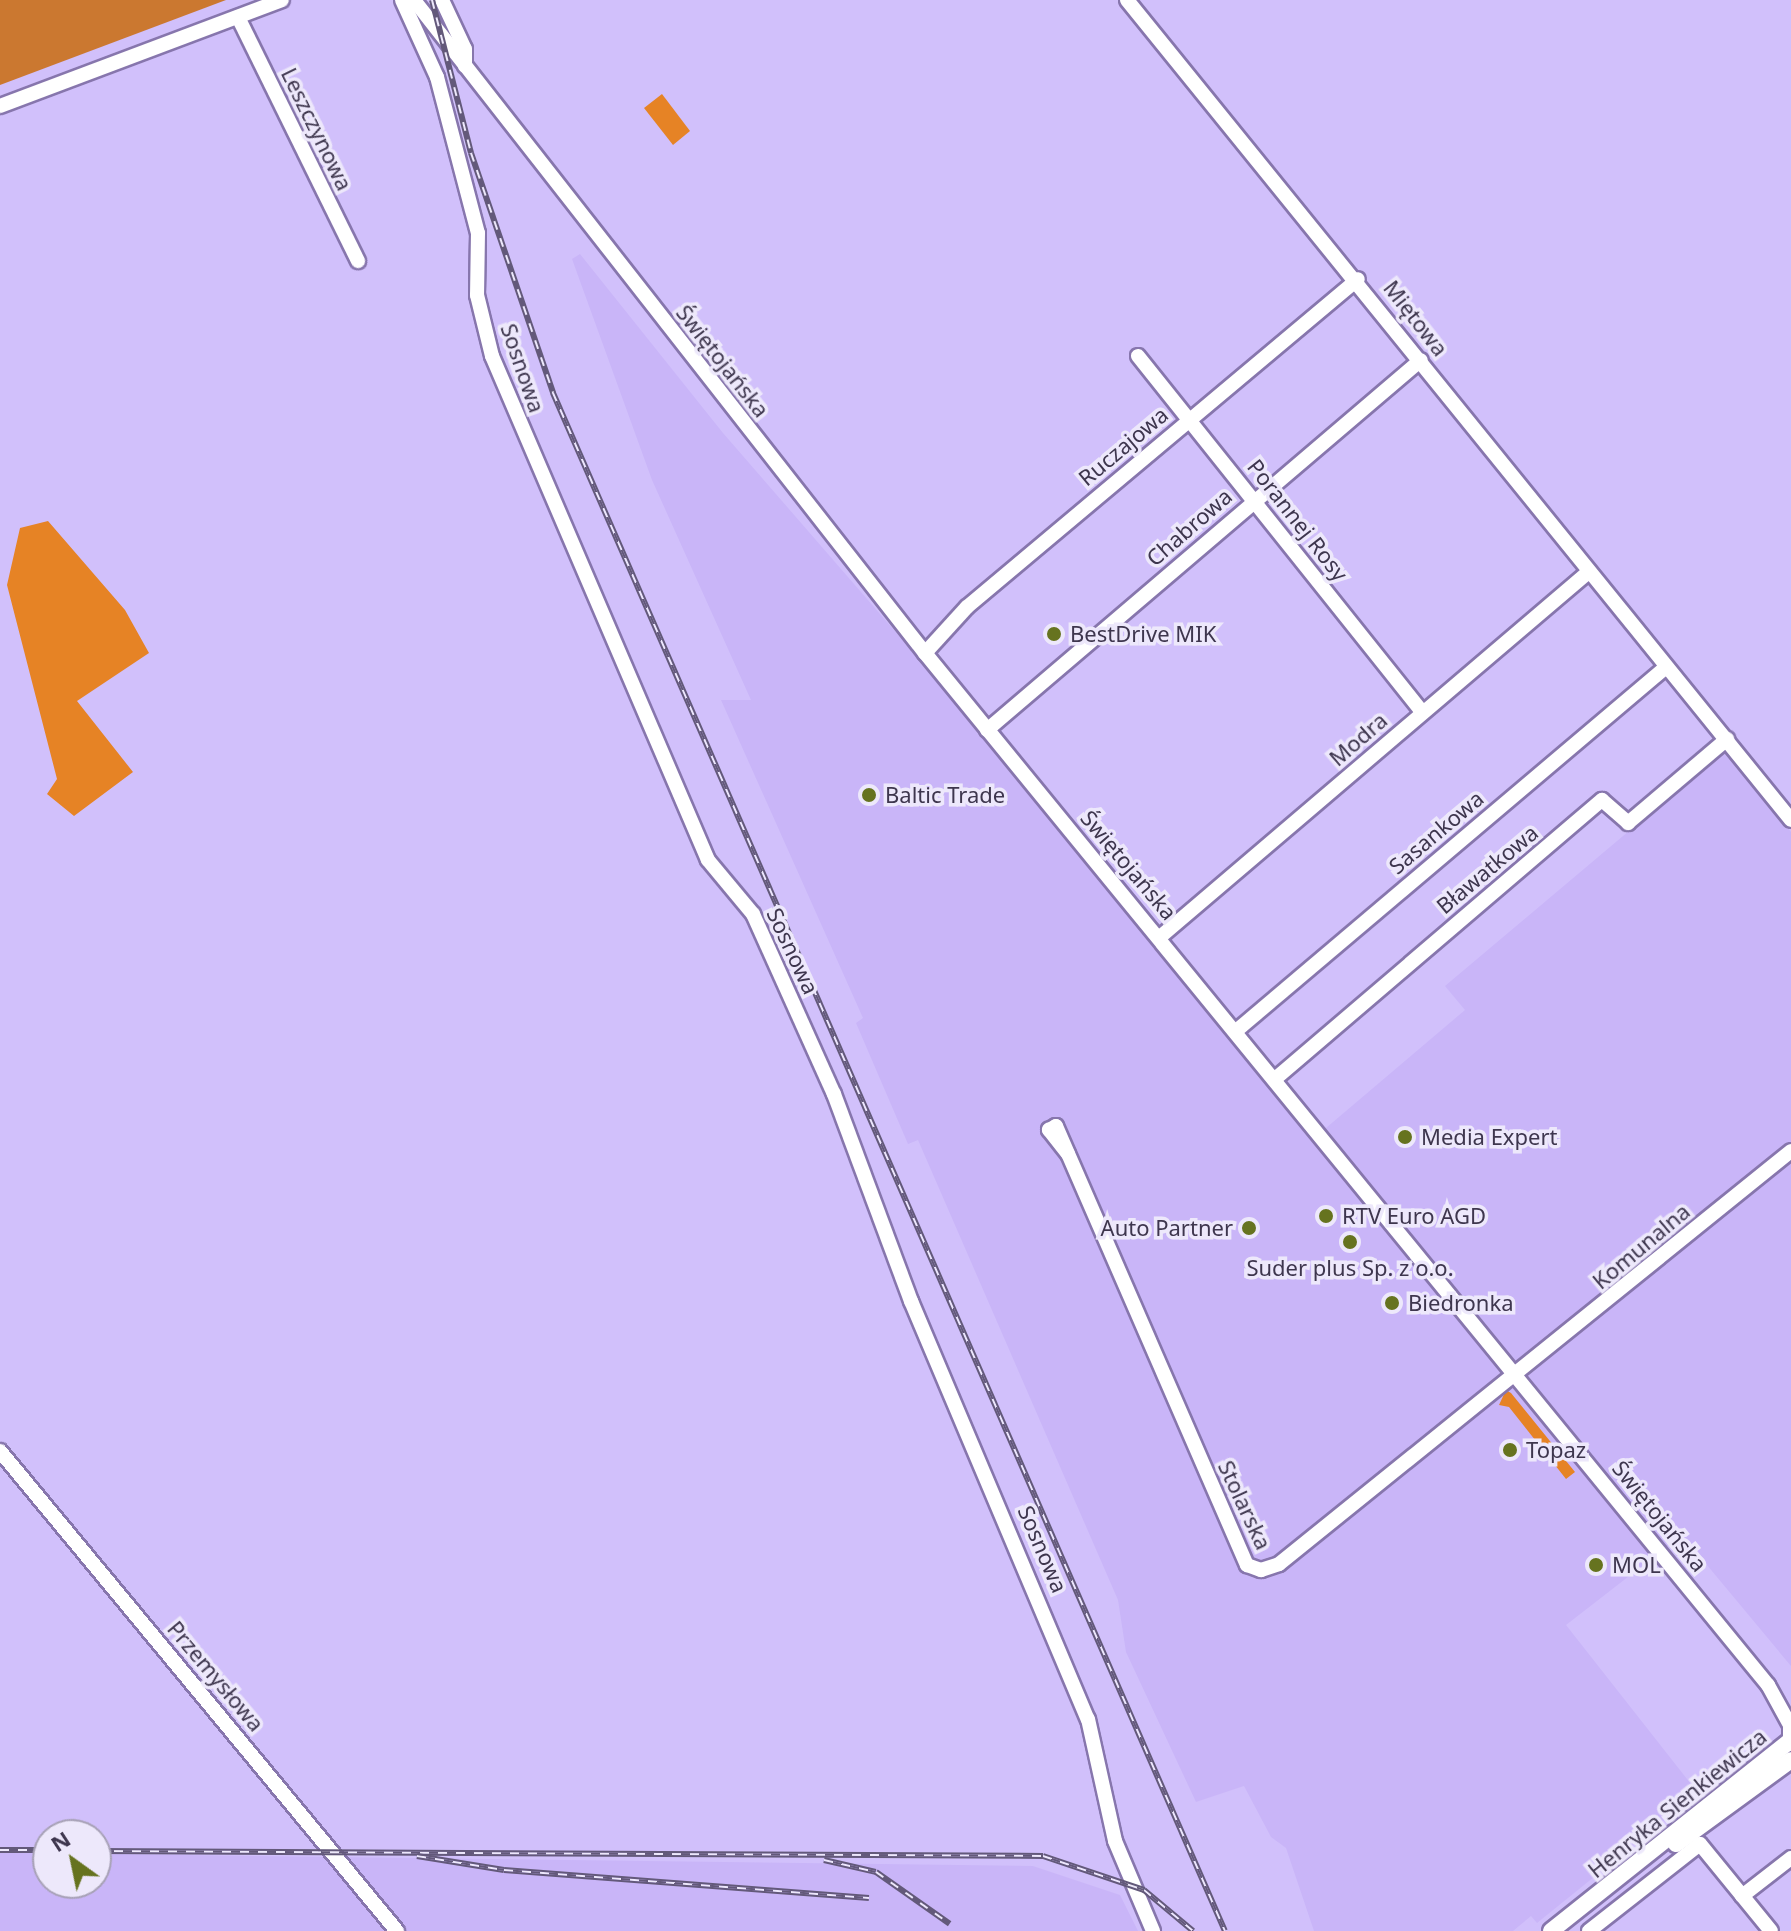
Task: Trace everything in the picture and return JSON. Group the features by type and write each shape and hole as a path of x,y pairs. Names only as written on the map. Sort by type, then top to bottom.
{"main road":[{"name":"Henryka Sienkiewicza","path":"1551,1931 1790,1732"},
{"name":"Henryka Sienkiewicza","path":"1591,1900 1791,1760"}],"street":[{"path":"0,106 282,0"},
{"name":"Sosnowa","path":"402,0 401,11 421,33 433,66 478,233 477,295 492,356 708,860 753,914 834,1094 911,1301 1088,1719 1115,1841 1153,1931"},
{"name":"Świętojańska","path":"414,0 925,653 1518,1375 1768,1685 1790,1732"},
{"name":"Świętojańska","path":"442,0 465,66"},
{"name":"Miętowa","path":"1127,0 1358,279 1586,574 1727,739 1791,820"},
{"name":"Leszczynowa","path":"238,17 358,261"},
{"name":"Ruczajowa","path":"925,653 967,607 1358,279"},
{"name":"Porannej Rosy","path":"1138,356 1422,712"},
{"name":"Chabrowa","path":"987,730 1421,360"},
{"name":"Modra","path":"1160,937 1586,574"},
{"name":"Sasankowa","path":"1236,1031 1665,668"},
{"name":"Bławatkowa","path":"1275,1079 1602,800 1628,823 1727,739"},
{"name":"Komunalna","path":"1518,1375 1791,1151"},
{"name":"Stolarska","path":"1068,1154 1247,1565 1261,1570 1279,1564 1518,1375"},
{"name":"Przemysłowa","path":"0,1451 397,1931"},
{"name":"Świętojańska","path":"1768,1685 1791,1700"},
{"name":"Henryka Sienkiewicza","path":"1589,1931 1700,1844 1742,1896"},
{"path":"1771,1931 1742,1896 1791,1858"}],"shaded area":[{"path":"0,0 226,0 0,85"},
{"path":"662,94 690,131 673,145 644,108"},
{"path":"580,254 723,433 1326,1128 1465,1010 1445,986 1725,750 1791,832 1791,1666 1682,1535 1566,1625 1698,1793 1537,1923 1531,1916 1513,1931 1314,1931 1286,1848 1271,1837 1244,1786 1196,1802 1126,1652 1118,1600 918,1140 908,1144 856,1023 863,1018 721,700 751,700 652,480 572,259"},
{"path":"48,521 125,610 149,653 77,701 133,772 74,816 47,794 57,779 7,585 20,528"},
{"path":"1506,1390 1575,1472 1566,1479 1509,1407 1499,1405"},
{"path":"0,1853 32,1853 32,1899 112,1899 112,1854 1033,1866 1120,1895 1138,1931 0,1931"}],"railway":[{"path":"432,0 471,153 553,393 1225,1931"},
{"path":"0,1850 32,1850"},
{"path":"112,1851 1043,1856 1144,1890 1193,1931"},
{"path":"417,1856 504,1870 869,1898"},
{"path":"824,1860 876,1872 950,1924"}],"place":[{"name":"BestDrive MIK","path":"1054,634"},
{"name":"Baltic Trade","path":"869,795"},
{"name":"Media Expert","path":"1405,1137"},
{"name":"RTV Euro AGD","path":"1326,1216"},
{"name":"Auto Partner","path":"1249,1228"},
{"name":"Suder plus Sp. z o.o.","path":"1350,1242"},
{"name":"Biedronka","path":"1392,1303"},
{"name":"Topaz","path":"1510,1450"},
{"name":"MOL","path":"1596,1565"}]}
